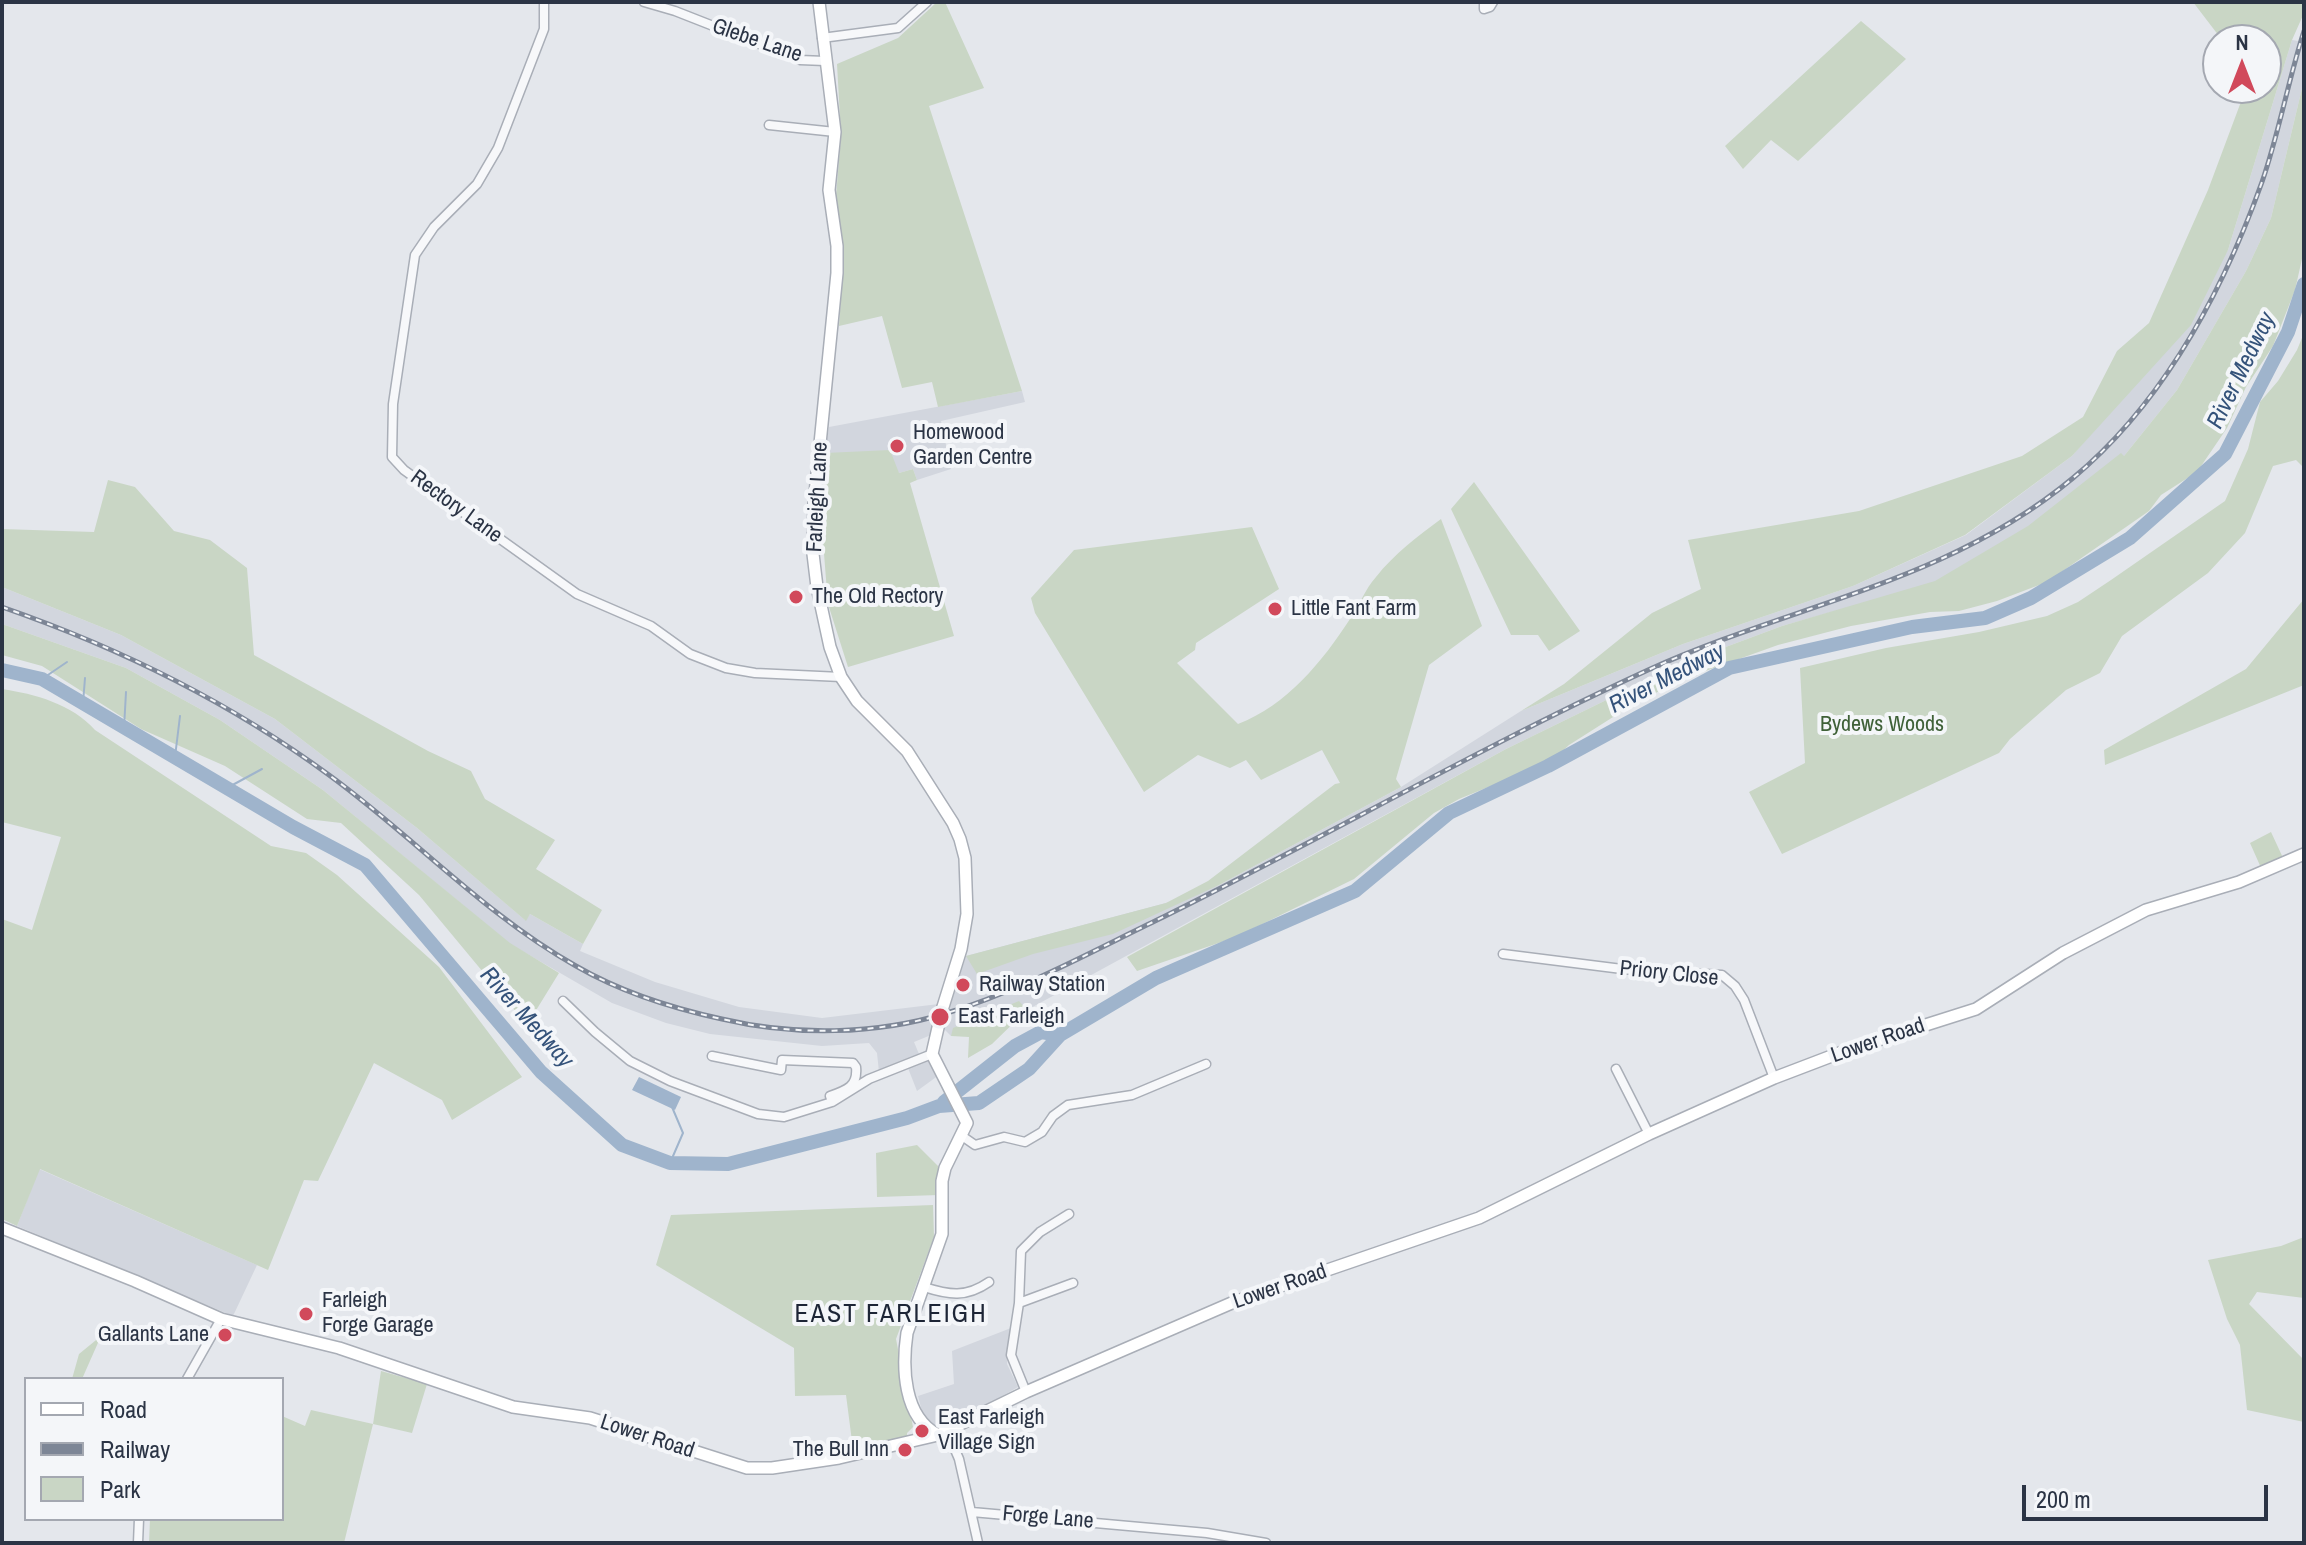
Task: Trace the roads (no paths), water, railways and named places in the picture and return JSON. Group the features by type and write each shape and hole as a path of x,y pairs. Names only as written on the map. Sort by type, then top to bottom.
{"main road":[{"name":"Farleigh Lane","path":"819,2 835,132 829,190 837,246 837,273 812,530 817,587 822,616 841,677 857,701 907,751 953,823 965,858 967,914 961,949 932,1054"},
{"name":"Lower Road","path":"2,1228 221,1319 339,1348 513,1407 590,1418 747,1468 772,1468 826,1460 943,1433 1026,1392 1234,1302 1479,1218 1649,1134 1774,1078 1850,1049 1976,1009 2063,953 2146,910 2239,882 2304,854"},
{"path":"932,1054 966,1119 964,1132 945,1168 942,1181 942,1234 907,1333 905,1347 908,1391 917,1418 928,1430 943,1433"},
{"path":"910,1443 917,1418"}],"street":[{"name":"Rectory Lane","path":"544,2 544,29 498,148 477,184 434,227 415,255 393,404 392,457 404,470 577,594 651,626 690,654 726,668 755,673 841,677"},
{"name":"Glebe Lane","path":"644,2 800,60 825,61"},
{"path":"822,38 898,28 927,2"},
{"path":"1484,2 1484,9 1493,2"},
{"path":"769,125 835,132"},
{"name":"Priory Close","path":"1503,954 1622,969 1722,975 1735,986 1744,1000 1774,1078"},
{"path":"563,1001 630,1061 670,1081 758,1114 784,1117 832,1102 873,1078 932,1054"},
{"path":"712,1056 781,1070 782,1060 853,1063 856,1080 853,1086 830,1096 832,1102"},
{"path":"964,1132 975,1145 1004,1137 1025,1142 1042,1132 1053,1116 1068,1105 1132,1095 1206,1064"},
{"path":"1616,1069 1649,1134"},
{"path":"1026,1392 1011,1355 1019,1303 1021,1251 1040,1232 1069,1214"},
{"path":"924,1287 959,1296 981,1293 989,1282"},
{"path":"1019,1303 1073,1283"},
{"path":"1057,1290 1062,1302"},
{"path":"188,1377 221,1319"},
{"path":"943,1433 959,1459 978,1543"},
{"name":"Forge Lane","path":"972,1512 1207,1533 1266,1543"},
{"path":"138,1543 139,1521"}],"water":[{"path":"639,1077 681,1097 675,1110 632,1090"}],"waterway":[{"name":"River Medway","path":"2,670 42,679 293,827 365,865 541,1072 622,1145 670,1163 728,1164 907,1118 939,1106 979,1103 1029,1069 1060,1035 1156,978 1355,891 1449,813 1548,766 1729,668 1912,627 1985,618 2031,598 2130,538 2225,454 2288,332 2304,284"},
{"path":"42,679 67,662"},
{"path":"83,703 85,678"},
{"path":"124,728 126,692"},
{"path":"175,757 180,716"},
{"path":"227,788 262,769"},
{"name":"River Medway","path":"944,1102 1015,1046 1041,1032 1060,1035"},
{"path":"670,1163 683,1133 672,1107"}],"railway":[{"path":"2,607 131,659 252,723 329,775 511,923 543,946 611,984 684,1010 749,1025 835,1031 920,1020 1000,994 1078,959 1523,730 1648,670 1703,647 1868,589 1974,543 2025,514 2073,478 2105,448 2135,415 2187,343 2229,264 2262,182 2304,31"}],"place":[{"name":"Homewood Garden Centre","path":"897,446"},
{"name":"The Old Rectory","path":"796,597"},
{"name":"Little Fant Farm","path":"1275,609"},
{"name":"Railway Station","path":"963,985"},
{"name":"East Farleigh","path":"940,1017"},
{"name":"Farleigh Forge Garage","path":"306,1314"},
{"name":"Gallants Lane","path":"225,1335"},
{"name":"East Farleigh Village Sign","path":"922,1431"},
{"name":"The Bull Inn","path":"905,1450"}],"district":[{"name":"EAST FARLEIGH","path":"891,1315"}],"park label":[{"name":"Bydews Woods","path":"1882,725"}]}
